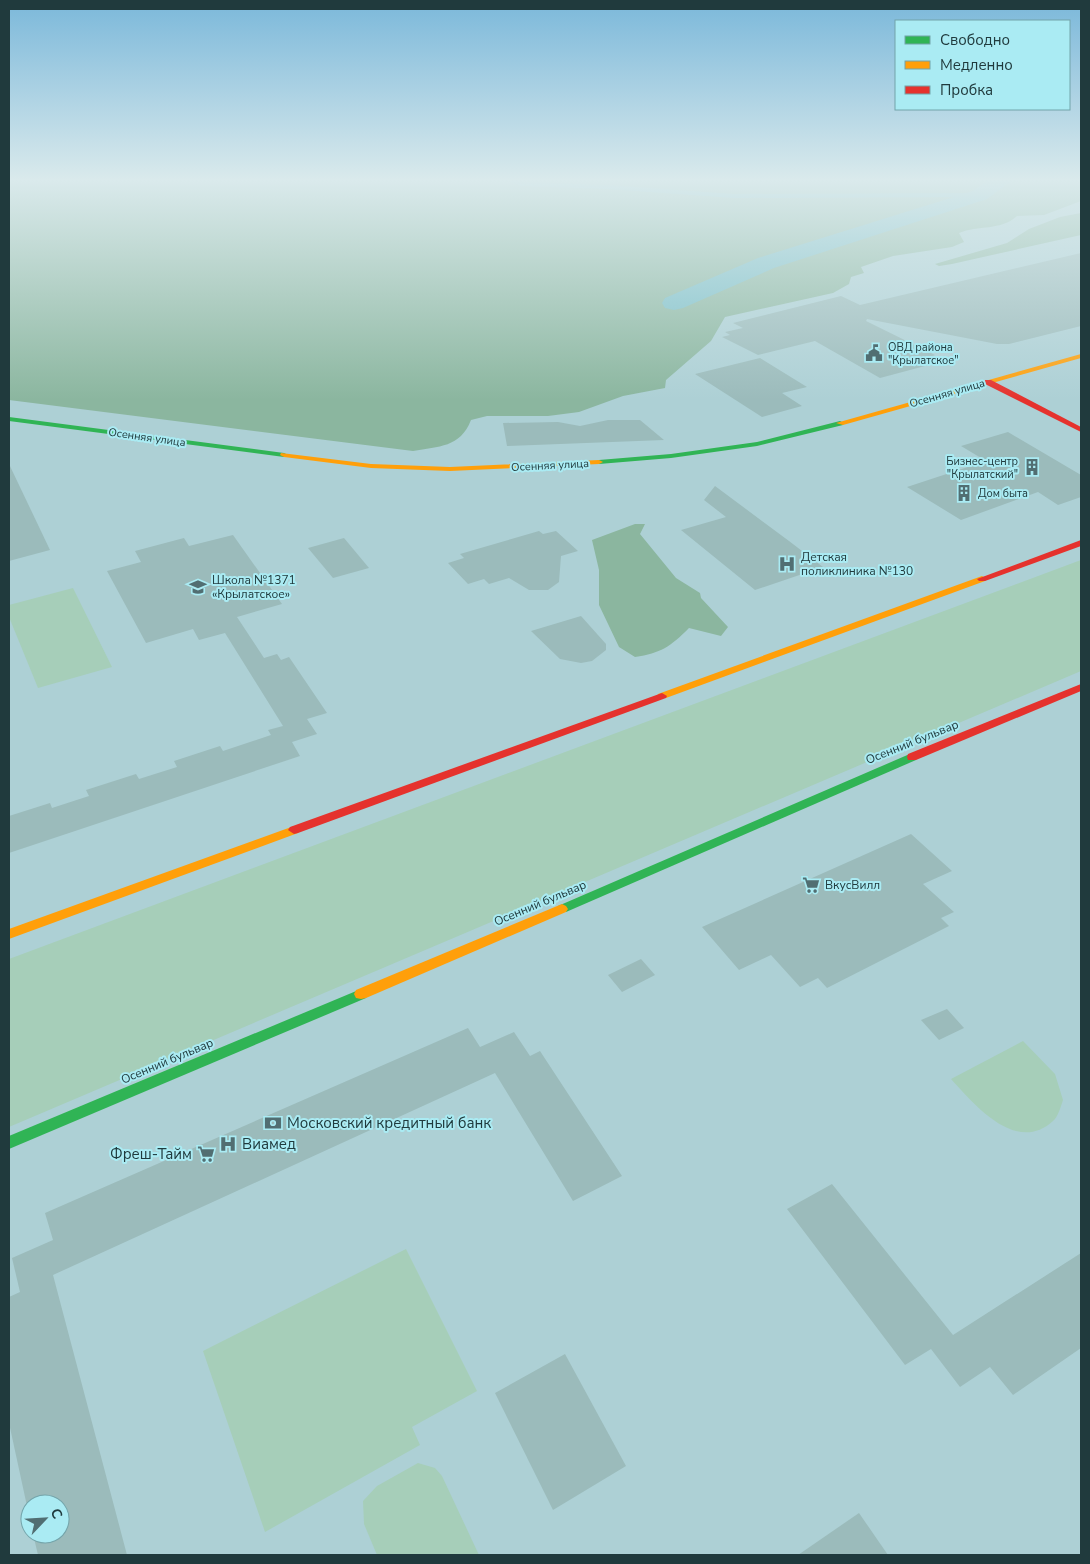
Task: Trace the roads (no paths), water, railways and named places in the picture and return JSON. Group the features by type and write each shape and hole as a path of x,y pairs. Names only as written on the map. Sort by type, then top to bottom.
{"street":[{"name":"Осенняя улица","path":"9,419 339,463 423,469 496,468 662,457 757,444 1081,356"},
{"path":"988,382 1081,430"},
{"path":"9,934 1081,543"},
{"name":"Осенний бульвар","path":"9,1143 524,925 885,768 1081,688"}],"waterway":[{"path":"674,303 766,263 794,254"}],"place":[{"name":"ОВД района \"Крылатское\"","path":"874,353"},
{"name":"Бизнес-центр \"Крылатский\"","path":"1032,467"},
{"name":"Дом быта","path":"964,493"},
{"name":"Детская поликлиника №130","path":"787,564"},
{"name":"Школа №1371 «Крылатское»","path":"198,587"},
{"name":"ВкусВилл","path":"811,885"},
{"name":"Московский кредитный банк","path":"273,1123"},
{"name":"Виамед","path":"228,1144"},
{"name":"Фреш-Тайм","path":"206,1154"}]}
